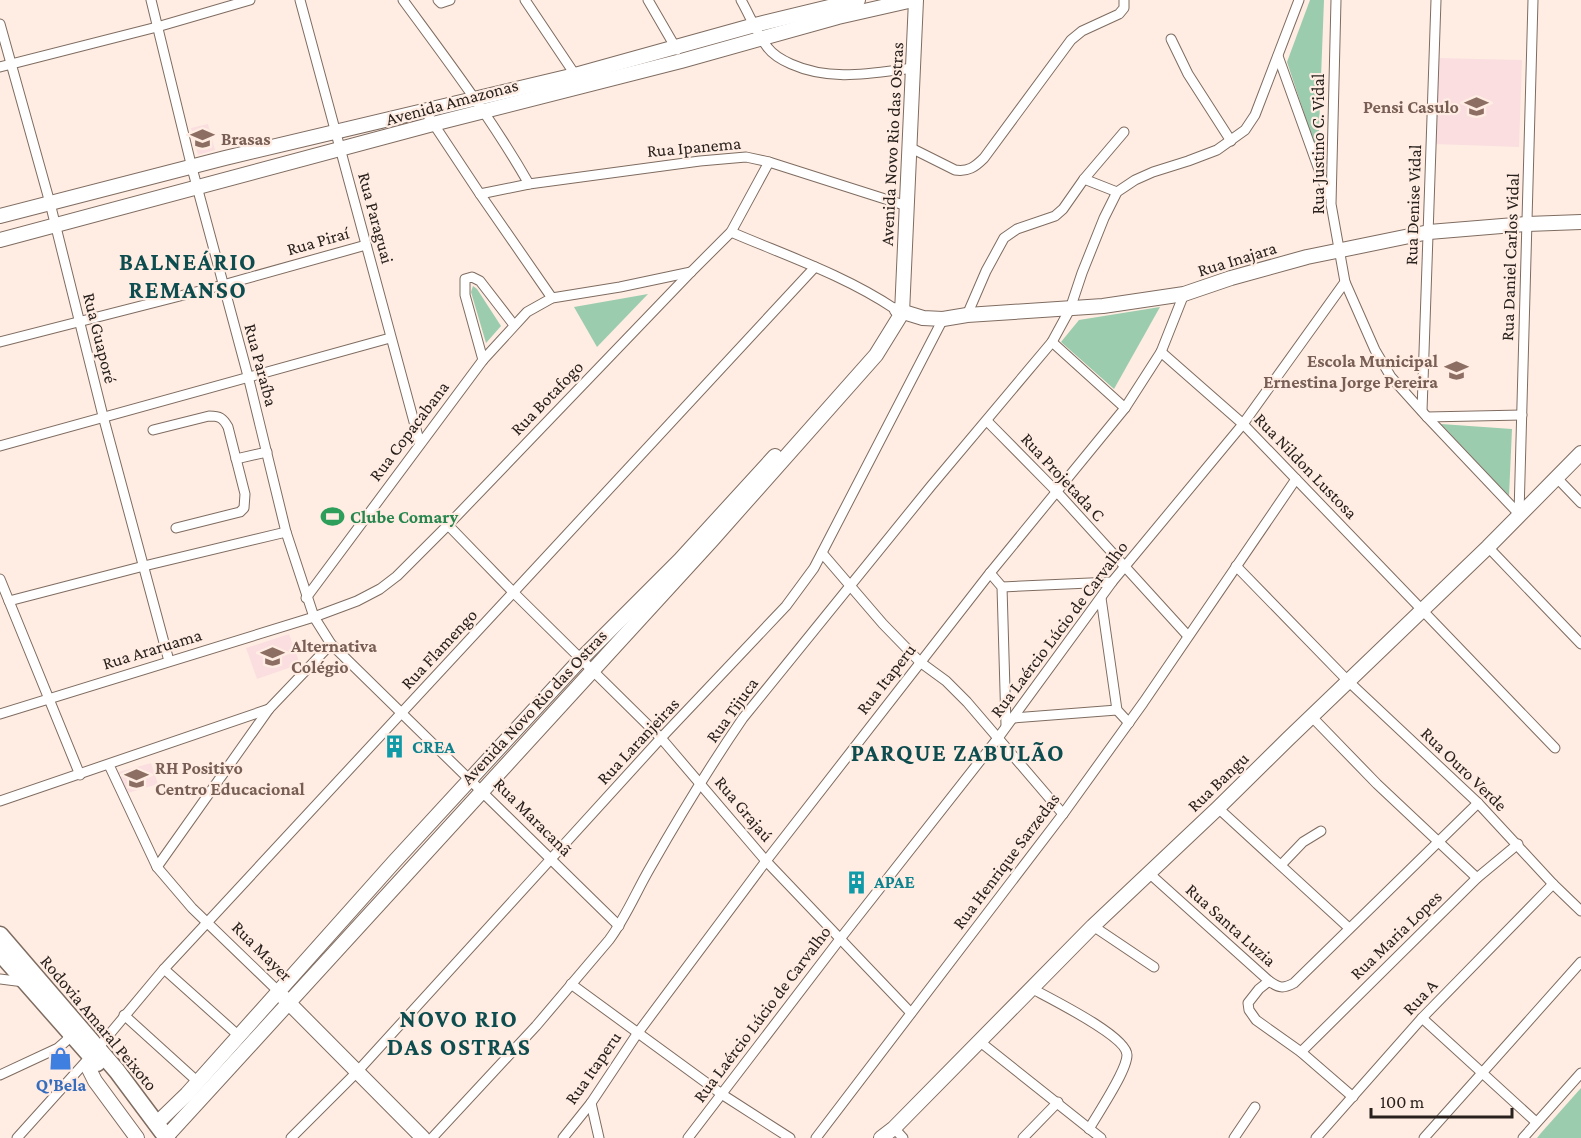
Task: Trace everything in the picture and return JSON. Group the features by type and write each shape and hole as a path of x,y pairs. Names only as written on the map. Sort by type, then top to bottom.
{"highway":[{"name":"Rodovia Amaral Peixoto","path":"0,935 160,1134"},
{"name":"Rodovia Amaral Peixoto","path":"0,953 25,982 74,1029"}],"street":[{"name":"Rua Paraíba","path":"150,0 248,376 286,532 306,598"},
{"path":"0,67 157,27 250,0"},
{"name":"Rua Paraguai","path":"300,0 420,444"},
{"path":"403,0 484,112 529,184"},
{"path":"438,0 441,3 450,0"},
{"path":"525,0 579,80"},
{"path":"648,0 681,61"},
{"path":"741,0 769,50 780,59 800,68 825,75 915,68"},
{"name":"Avenida Amazonas","path":"0,216 474,98 681,61 762,39 858,0"},
{"name":"Avenida Amazonas","path":"0,240 484,112 675,48 755,26 834,8 915,0"},
{"name":"Avenida Novo Rio das Ostras","path":"160,1134 198,1082 394,862 477,785 593,670 727,524 876,354 899,311 903,289 915,68 915,0"},
{"path":"909,147 955,170 963,171 978,165 1071,40 1082,31 1119,14 1124,8 1124,0"},
{"path":"1083,178 1117,192 1135,180 1188,161 1231,141 1245,130 1255,115 1299,0"},
{"name":"Rua Justino C. Vidal","path":"1336,0 1331,204 1345,282 1375,350 1391,377 1519,514"},
{"name":"Rua Denise Vidal","path":"1424,414 1436,0"},
{"name":"Rua Daniel Carlos Vidal","path":"1519,514 1533,0"},
{"name":"Rua Guaporé","path":"0,24 56,225 103,417 169,661"},
{"path":"1171,39 1188,74 1231,141"},
{"path":"1278,56 1331,204"},
{"path":"425,111 552,298 691,272"},
{"path":"967,315 986,271 1004,238 1017,229 1055,216 1063,210 1083,178 1124,132"},
{"name":"Rua Ipanema","path":"480,194 529,184 700,161 746,158 769,162 907,206"},
{"name":"Rua Botafogo","path":"314,617 357,601 380,589 397,576 448,525 731,232 769,162"},
{"name":"Rua Tijuca","path":"432,1138 536,1026 619,926 650,869 743,718 1052,342 1070,309 1104,218 1117,192"},
{"name":"Rua Inajara","path":"899,311 923,318 943,319 967,315 1070,309 1184,294 1231,278 1340,249 1429,231 1581,222"},
{"path":"731,232 866,290 899,311"},
{"name":"Rua Piraí","path":"0,342 80,323 366,245"},
{"name":"Rua Flamengo","path":"17,1138 207,922 815,267"},
{"path":"483,360 465,295 465,279 472,277 480,281 514,325"},
{"name":"Rua Laércio Lúcio de Carvalho","path":"688,1138 998,738 1112,582 1243,424 1345,282"},
{"name":"Rua Itaperu","path":"563,1138 591,1103 637,1034 766,861 990,573 1125,408 1161,351 1184,294"},
{"name":"Rua Copacabana","path":"306,598 483,360 527,312 552,298"},
{"name":"Avenida Novo Rio das Ostras","path":"160,1134 289,1003 477,785 581,659 680,560 875,346 899,311"},
{"name":"Rua Laranjeiras","path":"291,1138 356,1073 661,738 786,606 814,568 943,319"},
{"path":"0,446 390,338"},
{"path":"1052,342 1125,408"},
{"name":"Rua Nildon Lustosa","path":"1161,351 1243,424 1555,748"},
{"path":"1424,414 1522,415"},
{"path":"153,430 199,418 218,416 223,418 228,427 245,494 244,508 240,512 176,528"},
{"name":"Rua Projetada C","path":"987,421 1057,492 1188,636"},
{"path":"236,459 267,452"},
{"name":"Rua Bangu","path":"881,1138 898,1133 979,1041 1093,926 1150,874 1488,547 1581,453"},
{"path":"1557,477 1581,503"},
{"name":"Rua Henrique Sarzedas","path":"816,1138 1063,814 1129,723 1296,479"},
{"name":"Rua Grajaú","path":"448,525 661,738 766,861 911,1013"},
{"path":"9,601 286,532"},
{"path":"1488,547 1581,644"},
{"path":"822,553 850,587 920,662 946,681 1063,814"},
{"name":"Rua Ouro Verde","path":"1236,566 1348,681 1478,804 1581,911"},
{"path":"990,573 1002,587 1009,722 1117,710"},
{"path":"0,579 80,775"},
{"path":"1002,587 1112,582"},
{"name":"Rua Maracanã","path":"306,598 314,617 332,644 619,926"},
{"path":"1101,598 1117,710 1129,723"},
{"name":"Rua Araruama","path":"0,714 314,617"},
{"path":"157,867 269,709 332,644"},
{"path":"0,801 269,709"},
{"path":"1312,717 1439,843 1478,878"},
{"name":"Rua Mayer","path":"109,765 157,867 192,908 279,992 356,1073 423,1138"},
{"path":"1269,981 1279,988 1294,983 1478,804"},
{"path":"1218,808 1349,928"},
{"path":"1281,865 1303,842 1321,831"},
{"name":"Rua Maria Lopes","path":"1301,1052 1478,878 1518,844"},
{"name":"Rua Santa Luzia","path":"1150,874 1269,981 1248,1003 1249,1010 1256,1020 1301,1052 1353,1097"},
{"name":"Rua A","path":"1316,1138 1422,1018 1553,884"},
{"path":"1093,926 1154,968"},
{"path":"1424,1138 1581,962"},
{"path":"164,969 239,1036"},
{"path":"0,979 25,982"},
{"path":"571,984 723,1095 790,1138"},
{"path":"1031,988 1095,1024 1124,1045 1127,1055 1124,1067 1089,1129"},
{"path":"124,1015 198,1082"},
{"path":"1422,1018 1536,1122"},
{"path":"0,1075 58,1048 74,1029"},
{"path":"979,1041 1101,1138"},
{"path":"94,1052 89,1069 95,1081 137,1138"},
{"path":"1523,1138 1581,1073"},
{"path":"1023,1138 1058,1102"},
{"path":"591,1103 599,1138"},
{"path":"1234,1138 1255,1107"}],"shaded area":[{"name":"Pensi Casulo","path":"1436,58 1522,60 1519,147 1433,144"},
{"name":"Brasas","path":"208,124 215,150 198,155 191,128"},
{"name":"Alternativa Colégio","path":"289,634 300,664 257,679 246,648"},
{"name":"RH Positivo Centro Educacional","path":"151,763 158,784 125,794 115,773"}],"green space":[{"path":"1310,0 1324,0 1318,155 1287,62"},
{"path":"473,286 501,326 486,343 471,292"},
{"path":"648,294 597,347 574,307"},
{"path":"1160,307 1114,389 1061,342 1079,320"},
{"path":"1441,424 1512,429 1509,496"},
{"path":"1581,1088 1581,1138 1537,1138 1541,1133"}],"place":[{"name":"Pensi Casulo","path":"1477,107"},
{"name":"Brasas","path":"203,139"},
{"name":"Escola Municipal Ernestina Jorge Pereira","path":"1456,371"},
{"name":"Clube Comary","path":"332,517"},
{"name":"Alternativa Colégio","path":"273,656"},
{"name":"CREA","path":"394,747"},
{"name":"RH Positivo Centro Educacional","path":"137,778"},
{"name":"APAE","path":"856,882"},
{"name":"Q'Bela","path":"61,1059"}],"district":[{"name":"BALNEÁRIO REMANSO","path":"188,276"},
{"name":"PARQUE ZABULÃO","path":"958,753"},
{"name":"NOVO RIO DAS OSTRAS","path":"459,1033"}]}
